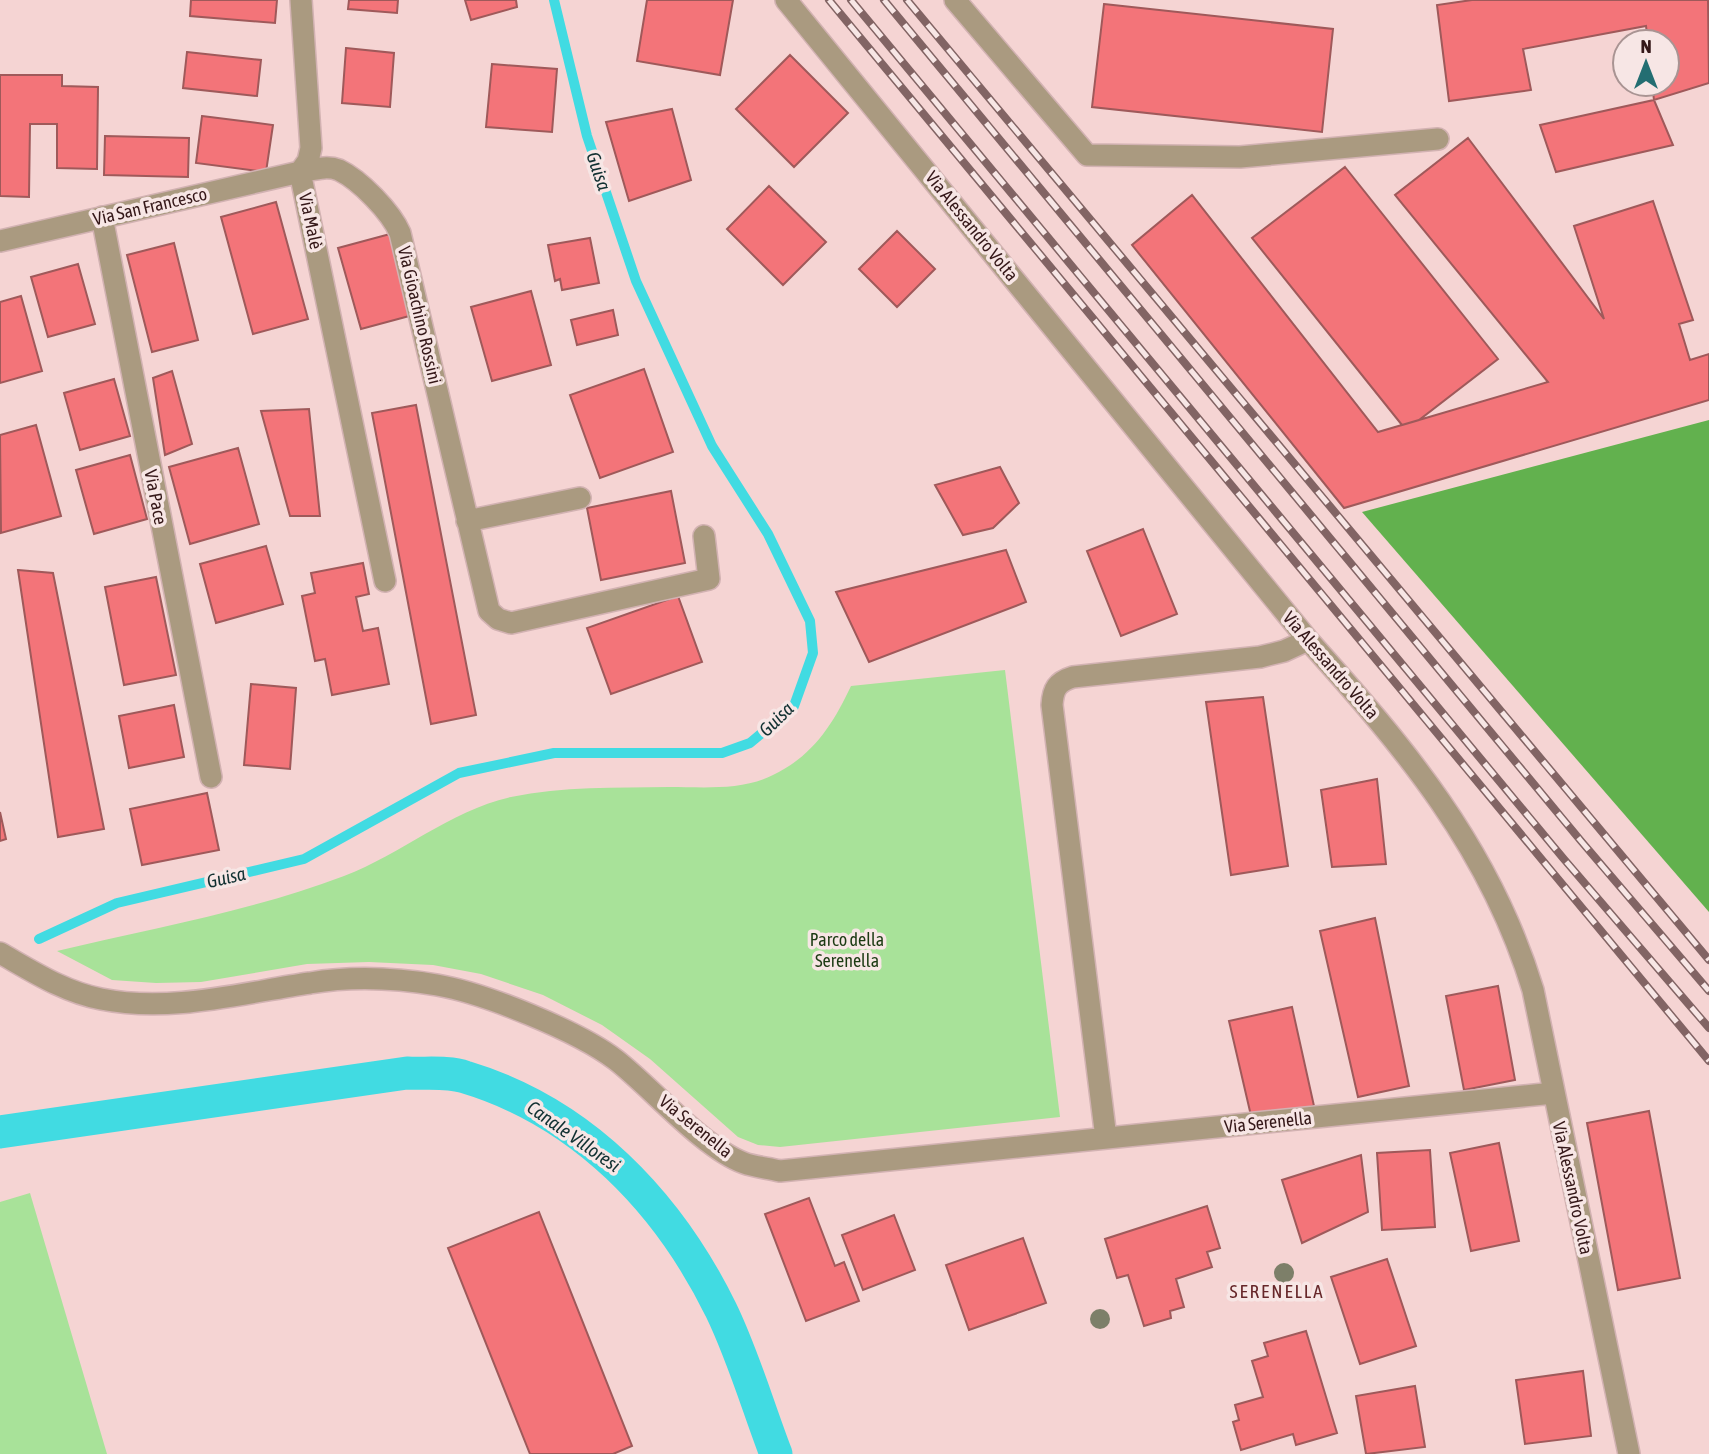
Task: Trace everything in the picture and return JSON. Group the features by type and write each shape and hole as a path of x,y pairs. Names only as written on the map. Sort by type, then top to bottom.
{"street":[{"name":"Via Malè","path":"302,0 311,148 308,161 300,172 385,581"},
{"name":"Via Alessandro Volta","path":"786,0 1308,640 1384,725 1466,838 1517,936 1532,990 1629,1454"},
{"path":"955,0 1087,155 1240,157 1438,139"},
{"name":"Via Gioachino Rossini","path":"300,172 324,167 338,170 355,181 396,223 407,253 489,611 498,620 511,623 709,579 704,536"},
{"name":"Via San Francesco","path":"0,241 300,172"},
{"name":"Via Pace","path":"102,218 211,777"},
{"path":"467,521 580,498"},
{"path":"1106,1138 1052,705 1053,692 1061,681 1073,677 1260,657 1284,651 1308,640"},
{"name":"Via Serenella","path":"0,953 49,981 99,999 151,1005 222,999 326,982 374,979 450,989 500,1003 614,1059 711,1142 742,1162 780,1171 1553,1093"}],"green space":[{"path":"1709,420 1709,912 1362,512"},
{"name":"Parco della Serenella","path":"1005,670 1060,1117 780,1147 758,1145 738,1137 650,1059 602,1025 543,995 481,974 433,965 369,962 307,964 201,982 156,983 112,980 57,951 238,909 309,888 365,867 467,812 511,797 590,788 722,787 748,784 773,775 811,749 829,726 851,686"},
{"path":"30,1193 107,1454 0,1454 0,1202"}],"building":[{"path":"191,0 277,0 275,23 190,16"},
{"path":"349,0 398,0 397,13 348,9"},
{"path":"465,0 516,0 517,7 471,20"},
{"path":"647,0 733,0 720,75 637,61"},
{"path":"1472,0 1708,0 1709,83 1681,92 1681,28 1611,28 1611,33 1523,49 1531,90 1449,101 1437,5"},
{"path":"1104,4 1333,29 1322,132 1092,107"},
{"path":"346,48 394,53 390,107 342,103"},
{"path":"187,52 261,60 257,96 183,88"},
{"path":"790,55 848,113 794,167 736,109"},
{"path":"492,64 557,69 552,132 486,127"},
{"path":"0,75 62,75 62,86 98,87 97,169 57,168 57,124 30,124 29,197 0,196"},
{"path":"1654,100 1673,145 1556,172 1540,125"},
{"path":"672,109 691,180 629,201 606,122"},
{"path":"202,116 273,125 266,172 196,163"},
{"path":"105,136 189,138 188,177 104,175"},
{"path":"1468,138 1604,319 1574,226 1653,201 1693,320 1679,324 1690,360 1709,354 1709,400 1344,508 1132,245 1192,195 1378,432 1548,382 1395,195"},
{"path":"1345,167 1498,359 1419,420 1402,425 1252,238"},
{"path":"769,186 826,242 783,285 727,229"},
{"path":"276,202 308,319 253,334 221,217"},
{"path":"897,231 935,269 897,307 859,269"},
{"path":"390,234 413,315 361,329 338,248"},
{"path":"590,238 599,283 562,290 560,279 555,281 548,245"},
{"path":"174,243 198,340 152,352 127,255"},
{"path":"78,264 95,324 48,337 31,277"},
{"path":"531,291 551,365 492,381 471,307"},
{"path":"21,296 42,371 0,383 0,302"},
{"path":"613,310 618,335 577,345 571,320"},
{"path":"644,369 673,452 600,478 570,395"},
{"path":"172,371 192,444 165,455 153,378"},
{"path":"114,379 130,436 80,450 64,393"},
{"path":"416,405 476,715 431,724 372,413"},
{"path":"309,409 320,516 290,516 261,411"},
{"path":"36,425 61,516 1,533 0,435"},
{"path":"238,448 259,524 190,544 169,467"},
{"path":"130,455 147,519 94,534 76,470"},
{"path":"1000,467 1019,503 993,528 963,535 935,485"},
{"path":"671,491 685,563 601,580 587,508"},
{"path":"1143,529 1177,614 1121,636 1087,551"},
{"path":"266,546 283,604 216,623 200,564"},
{"path":"1006,550 1026,602 869,662 836,592"},
{"path":"363,563 369,594 356,597 363,631 378,628 389,684 332,695 325,659 315,661 302,596 315,593 311,573"},
{"path":"18,570 53,573 104,829 58,837"},
{"path":"156,577 176,675 124,685 105,587"},
{"path":"678,596 702,662 611,694 587,628"},
{"path":"251,684 296,688 290,769 244,765"},
{"path":"1263,697 1288,866 1231,875 1206,702"},
{"path":"174,705 184,757 129,768 119,716"},
{"path":"1377,779 1386,864 1332,867 1321,790"},
{"path":"207,793 219,850 142,865 130,809"},
{"path":"0,812 6,839 0,841"},
{"path":"1375,918 1409,1086 1358,1097 1320,931"},
{"path":"1498,986 1515,1080 1464,1090 1446,996"},
{"path":"1292,1007 1314,1106 1252,1120 1229,1021"},
{"path":"1649,1111 1680,1278 1618,1290 1587,1123"},
{"path":"1499,1143 1519,1241 1471,1251 1450,1153"},
{"path":"1430,1150 1435,1227 1382,1230 1377,1153"},
{"path":"1361,1155 1368,1212 1302,1243 1282,1180"},
{"path":"809,1198 835,1266 844,1262 859,1301 806,1321 765,1214"},
{"path":"1207,1206 1220,1248 1207,1252 1212,1267 1176,1279 1184,1307 1170,1311 1171,1318 1144,1326 1128,1275 1117,1278 1105,1239"},
{"path":"539,1212 632,1446 613,1454 530,1454 448,1248"},
{"path":"894,1215 915,1270 863,1290 842,1235"},
{"path":"1023,1238 1046,1303 969,1330 946,1265"},
{"path":"1387,1259 1416,1346 1360,1364 1331,1277"},
{"path":"1306,1331 1337,1433 1296,1445 1293,1434 1241,1450 1233,1422 1239,1420 1235,1405 1263,1397 1252,1361 1268,1356 1264,1343"},
{"path":"1583,1371 1591,1436 1525,1444 1516,1380"},
{"path":"1415,1386 1425,1447 1366,1454 1356,1396"}],"waterway":[{"name":"Guisa","path":"39,939 117,903 304,859 459,773 554,753 722,753 750,743 794,706 813,653 810,621 768,534 712,446 636,281 587,136 554,0"},
{"name":"Canale Villoresi","path":"0,1132 407,1073 458,1075 507,1093 547,1113 617,1166 648,1198 675,1233 700,1270 729,1327 776,1454"}],"railway":[{"path":"829,0 1709,1061"},
{"path":"851,0 1563,858 1709,1028"},
{"path":"884,0 1581,841 1709,991"},
{"path":"907,0 1709,960"}],"district":[{"name":"SERENELLA","path":"1277,1291"}]}
